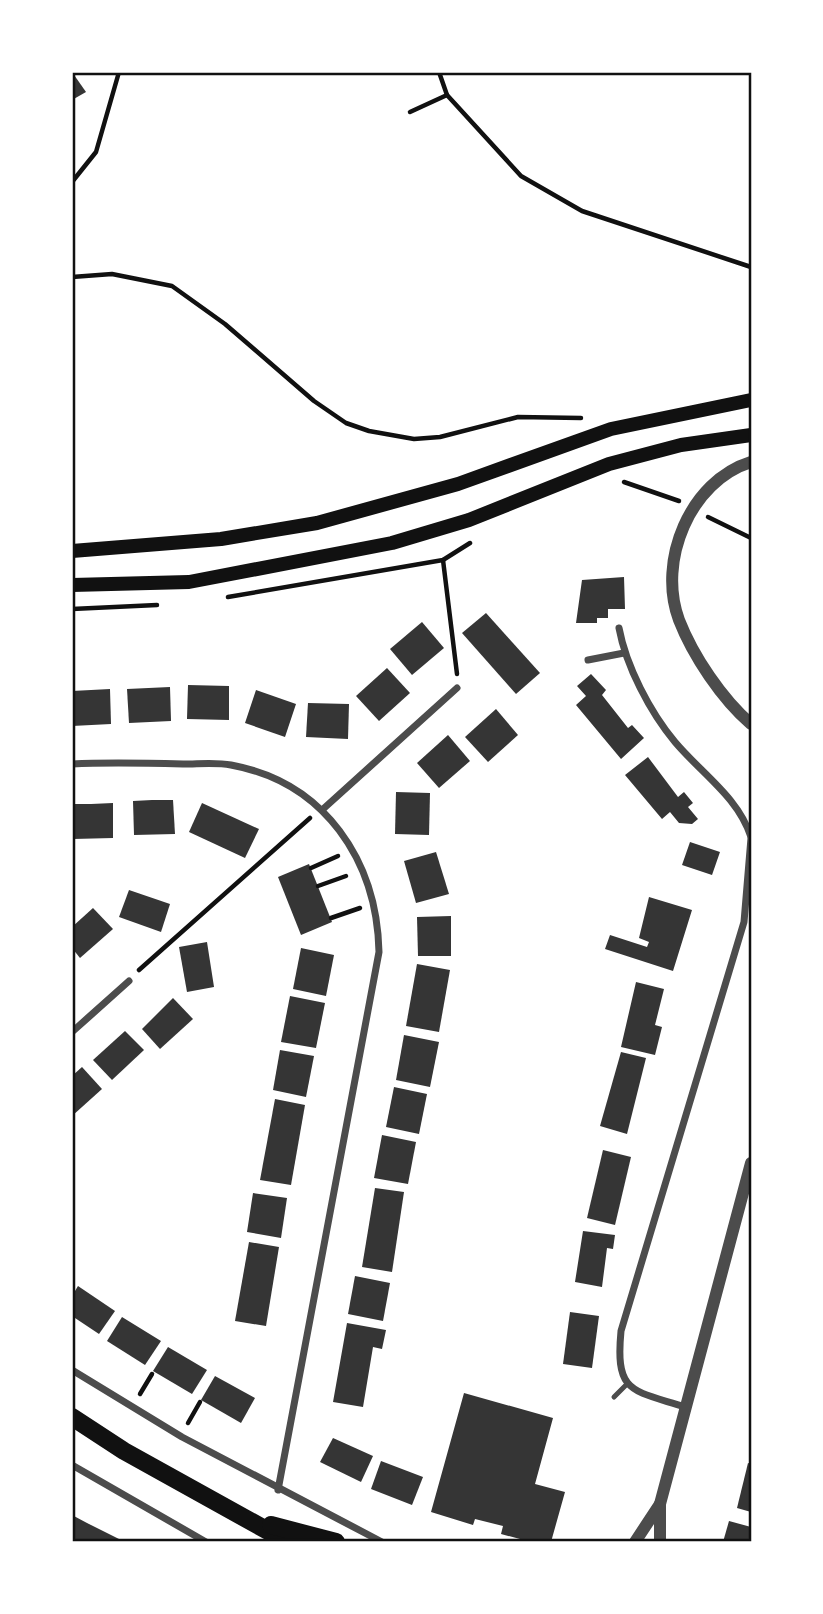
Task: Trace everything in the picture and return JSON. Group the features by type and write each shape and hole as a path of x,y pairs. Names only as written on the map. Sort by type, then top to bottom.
{"main road":[{"path":"72,551 221,539 317,523 458,484 611,429 751,400"},
{"path":"72,585 189,582 381,546 468,520 609,464 681,445 751,435"},
{"path":"72,1417 124,1451 288,1542"},
{"path":"243,1518 337,1542"}],"street":[{"path":"751,463 738,466 709,486 692,507 679,543 671,584 679,620 708,671 734,710 751,724"},
{"path":"619,628 624,653 674,741 744,815 751,838 744,922 621,1331 620,1374 627,1384 639,1392 685,1407"},
{"path":"588,660 624,653"},
{"path":"322,810 457,688"},
{"path":"72,764 230,765 279,779 322,810 360,860 377,913 379,953 278,1490"},
{"path":"72,1032 129,981"},
{"path":"660,1542 660,1504 751,1163"},
{"path":"72,1370 182,1437 278,1490 382,1542"},
{"path":"72,1465 206,1542"},
{"path":"635,1542 660,1504"}],"lane":[{"path":"614,1398 627,1384"}],"path":[{"path":"72,182 96,152 118,72"},
{"path":"439,72 447,95 522,176 582,211 751,267"},
{"path":"410,111 447,95"},
{"path":"72,277 112,274 172,286 225,324 314,401 346,423 369,431 414,439 440,437 519,417 594,418"},
{"path":"706,516 751,538"},
{"path":"443,560 456,654"},
{"path":"129,981 310,818"},
{"path":"311,868 340,855"},
{"path":"318,886 349,874"},
{"path":"331,918 360,908"},
{"path":"138,1397 152,1374"},
{"path":"186,1427 200,1402"}],"building":[{"path":"72,72 86,92 72,100"},
{"path":"624,577 625,609 608,609 608,618 597,618 597,623 576,623 582,580"},
{"path":"486,613 540,673 516,694 462,633"},
{"path":"422,622 444,648 412,675 390,649"},
{"path":"387,668 410,693 379,721 356,696"},
{"path":"591,674 606,690 602,695 628,728 632,725 644,738 621,759 576,705 586,696 577,686"},
{"path":"188,685 229,686 229,720 187,719"},
{"path":"170,687 171,721 129,723 127,689"},
{"path":"110,689 111,724 72,726 72,691"},
{"path":"256,690 296,704 285,737 245,723"},
{"path":"308,703 349,704 348,739 306,737"},
{"path":"496,709 518,735 488,762 465,737"},
{"path":"448,735 470,761 439,788 417,763"},
{"path":"648,757 678,797 684,792 693,803 688,807 698,819 692,824 679,823 670,812 662,819 625,775"},
{"path":"396,792 430,793 429,835 395,834"},
{"path":"173,800 175,834 134,835 133,801"},
{"path":"113,803 113,838 73,839 72,804"},
{"path":"202,803 259,829 245,858 189,832"},
{"path":"690,842 720,852 712,875 682,865"},
{"path":"436,852 449,894 416,903 404,861"},
{"path":"309,864 332,922 301,935 278,877"},
{"path":"129,890 170,904 161,932 119,917"},
{"path":"649,897 692,910 673,971 605,949 610,935 647,947 649,942 639,938"},
{"path":"93,908 113,929 80,958 72,948 72,927"},
{"path":"451,916 451,956 418,956 417,917"},
{"path":"207,942 214,987 187,992 179,947"},
{"path":"301,948 334,955 326,996 293,989"},
{"path":"417,964 450,970 439,1032 406,1026"},
{"path":"636,982 664,989 655,1025 662,1027 655,1055 621,1047"},
{"path":"290,996 325,1003 316,1048 281,1042"},
{"path":"173,998 193,1019 160,1049 142,1029"},
{"path":"125,1031 144,1050 112,1080 93,1060"},
{"path":"404,1035 439,1042 430,1087 396,1080"},
{"path":"280,1050 314,1056 306,1097 273,1090"},
{"path":"621,1052 646,1058 627,1134 600,1126"},
{"path":"82,1067 102,1089 72,1116 72,1076"},
{"path":"394,1087 427,1094 419,1134 386,1127"},
{"path":"275,1099 305,1105 291,1185 260,1180"},
{"path":"382,1135 416,1142 408,1184 374,1178"},
{"path":"603,1150 631,1157 615,1225 587,1218"},
{"path":"375,1188 404,1192 392,1272 362,1267"},
{"path":"253,1193 287,1198 281,1238 247,1232"},
{"path":"583,1231 615,1235 613,1249 607,1248 602,1287 575,1282"},
{"path":"249,1242 279,1247 266,1326 235,1321"},
{"path":"355,1276 390,1283 383,1321 348,1314"},
{"path":"78,1286 115,1311 99,1334 72,1316 72,1296"},
{"path":"570,1312 599,1316 592,1368 563,1364"},
{"path":"122,1317 161,1341 145,1365 107,1341"},
{"path":"347,1323 386,1330 382,1349 373,1347 363,1407 333,1402"},
{"path":"168,1347 207,1370 192,1394 153,1371"},
{"path":"215,1376 255,1398 241,1423 201,1400"},
{"path":"464,1393 553,1418 535,1484 565,1492 551,1542 531,1542 501,1534 503,1526 475,1519 473,1525 431,1512"},
{"path":"333,1438 373,1456 361,1482 320,1462"},
{"path":"381,1461 423,1477 412,1505 371,1489"},
{"path":"748,1463 751,1464 751,1512 737,1508"},
{"path":"72,1515 87,1523 125,1542 72,1542"},
{"path":"729,1521 751,1527 751,1542 723,1542"}]}
